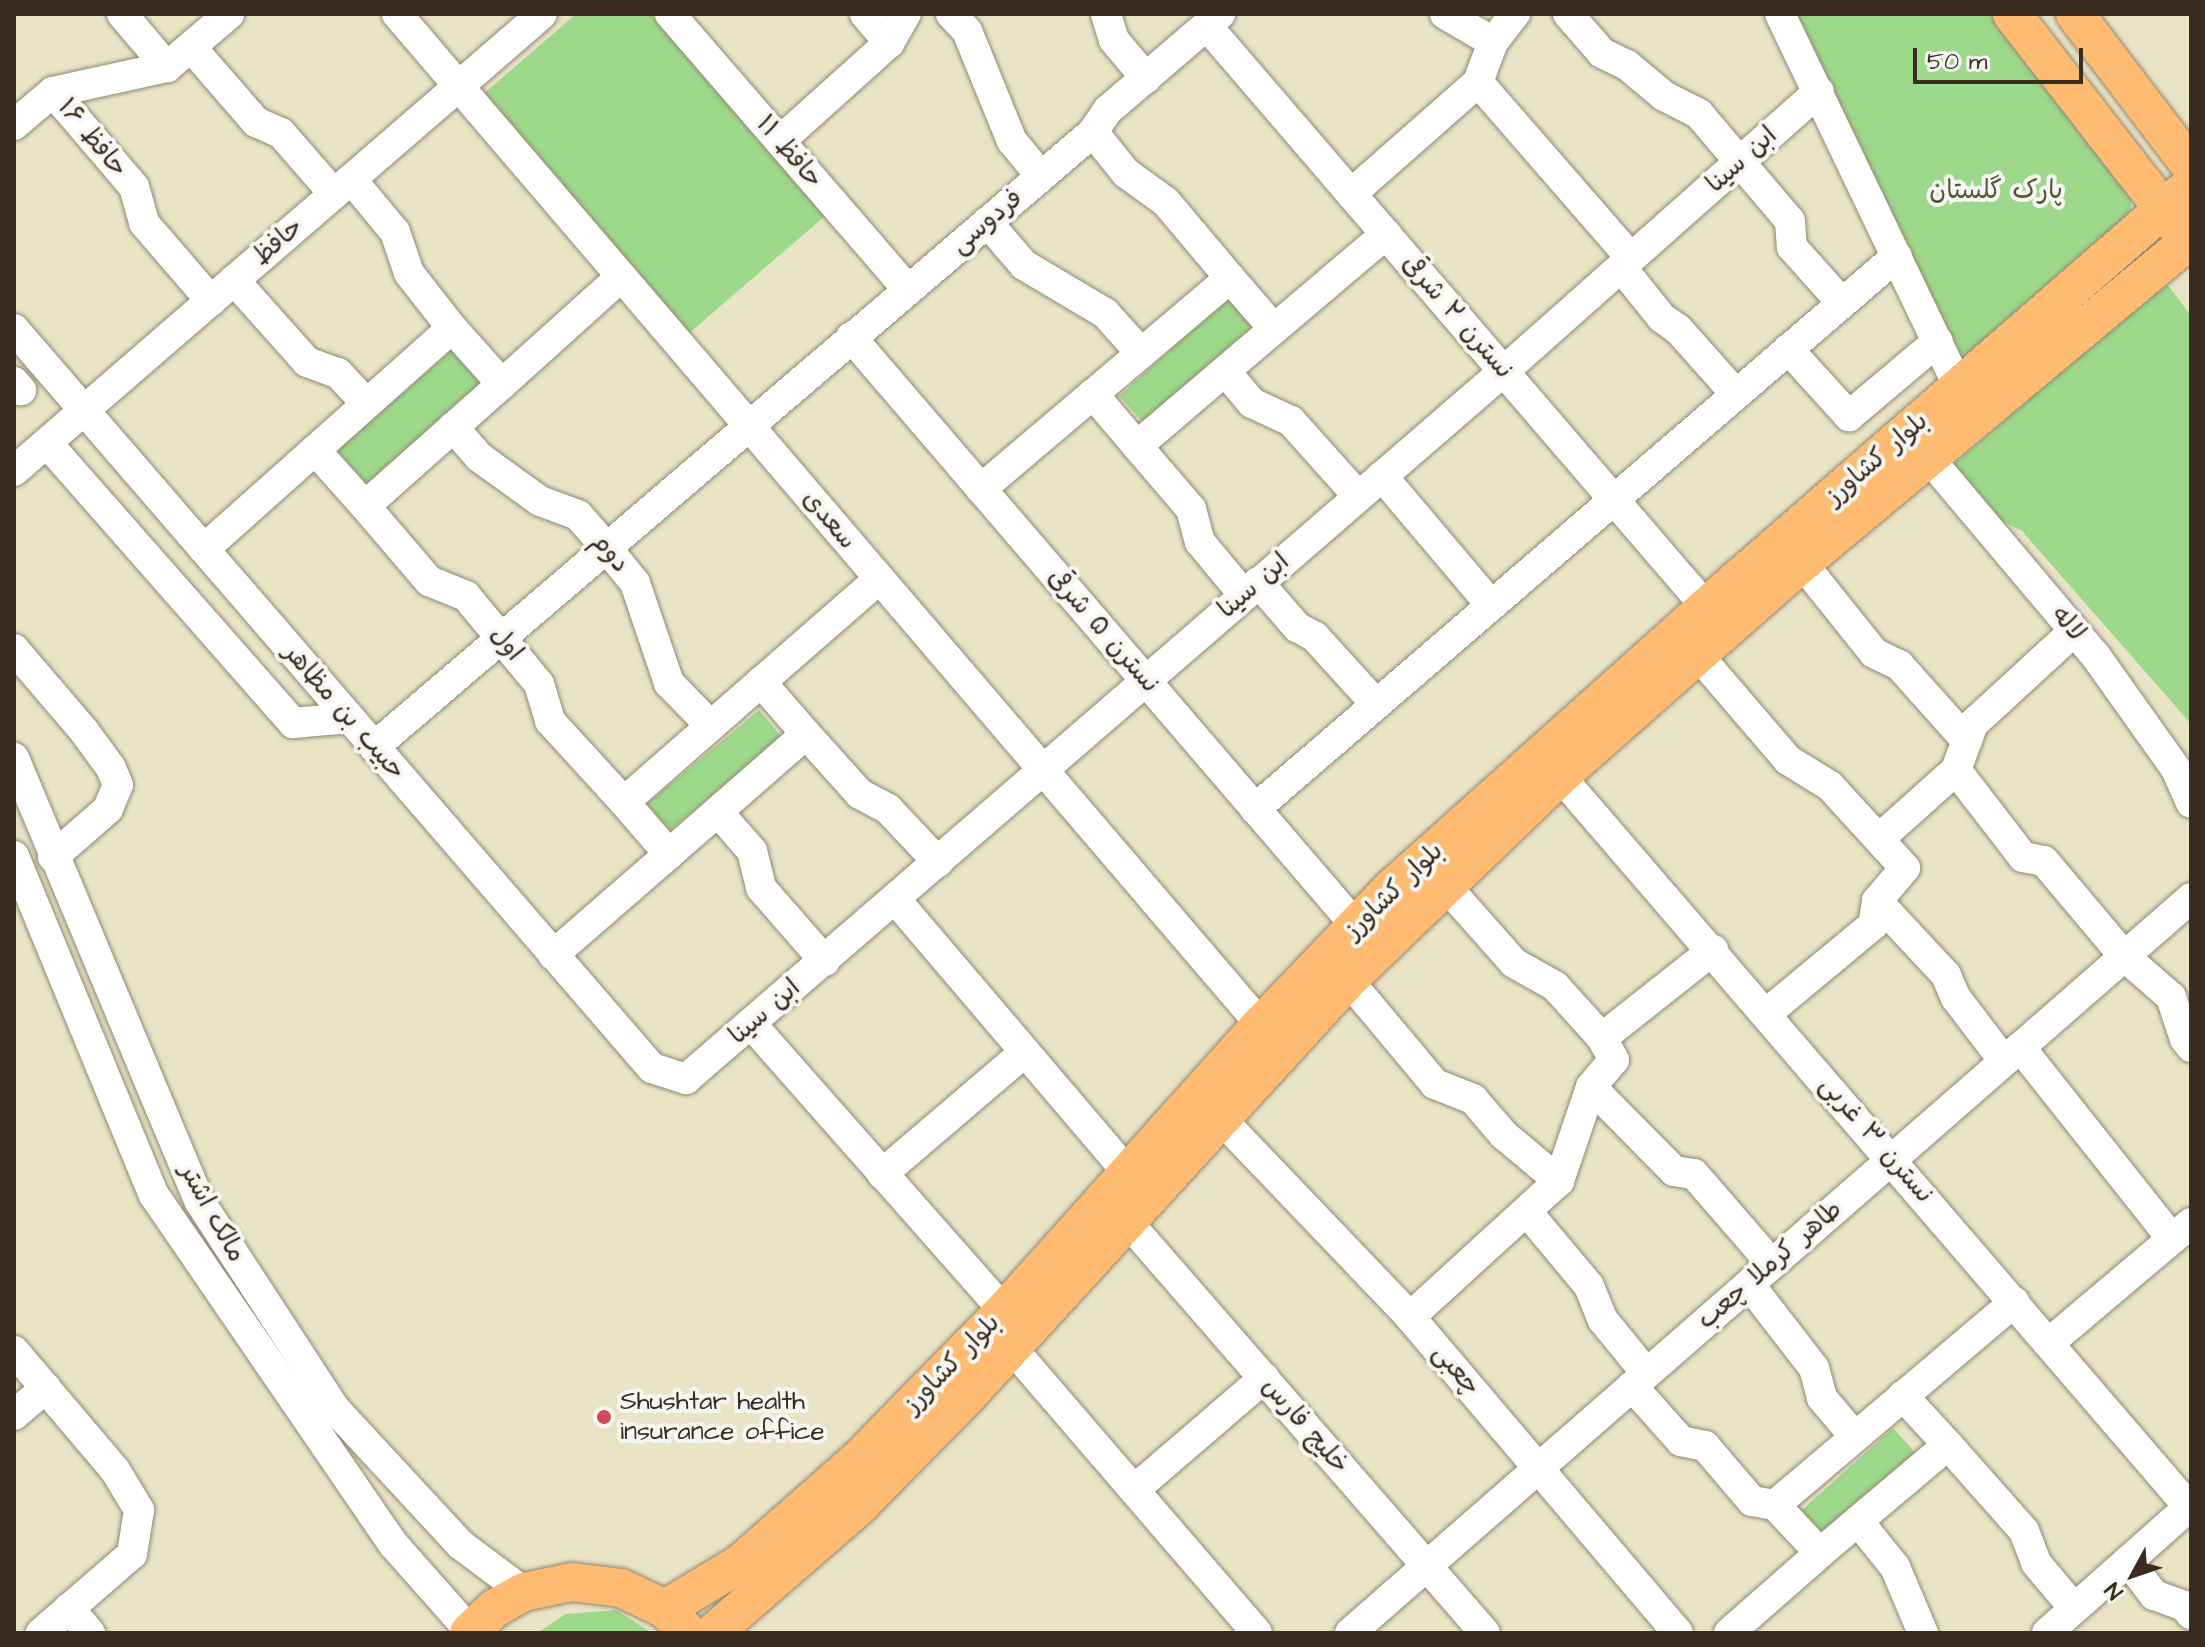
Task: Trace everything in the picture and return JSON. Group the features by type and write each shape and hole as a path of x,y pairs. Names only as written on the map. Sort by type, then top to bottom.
{"main road":[{"path":"2012,14 2190,241"},
{"path":"2075,14 2191,166"},
{"name":"بلوار کشاورز","path":"713,1633 860,1505 1008,1329 1128,1173 1261,1025 1391,889 1706,607 2191,185"},
{"name":"بلوار کشاورز","path":"676,1621 1008,1329 1126,1220 1348,980 1560,776 1802,563 2190,241"},
{"path":"470,1632 495,1608 524,1592 572,1582 621,1588 676,1621"}],"street":[{"path":"122,14 167,67"},
{"path":"17,116 53,92 167,67 229,14"},
{"name":"سعدی","path":"397,14 1261,1025"},
{"name":"حافظ","path":"14,471 542,14"},
{"name":"حافظ ۱۱","path":"670,14 907,289"},
{"path":"865,14 889,43"},
{"path":"780,141 889,43 906,14"},
{"path":"951,14 967,31 1012,141 1041,176"},
{"path":"1106,14 1114,40 1146,78"},
{"path":"1445,14 1493,42"},
{"path":"1351,194 1478,82 1493,42 1515,14"},
{"path":"1568,14 1602,53 1627,65 1664,96 1699,114 1790,221 1792,247 1842,303"},
{"path":"1780,14 1959,387"},
{"name":"فردوسی","path":"374,747 747,424 1093,132 1108,110 1214,20"},
{"name":"نسترن ۲ شرقی","path":"1214,20 1351,194 1706,607"},
{"path":"191,47 256,122 281,133 395,232 409,273 502,384"},
{"path":"1478,82 1626,263 1662,318 1678,329 1736,394"},
{"name":"ابن سینا","path":"686,1079 1504,371 1819,91"},
{"name":"حافظ ۱۶","path":"53,92 134,187 144,223 211,301"},
{"path":"1093,132 1126,173 1166,202 1274,329"},
{"path":"987,222 1024,265 1105,313 1141,353"},
{"path":"1137,446 1386,234"},
{"path":"1255,809 1897,256"},
{"path":"365,506 621,277"},
{"path":"981,489 1230,278"},
{"path":"234,280 307,362 338,373 367,404"},
{"path":"204,549 452,328"},
{"name":"حبیب بن مظاهر","path":"14,329 652,1068 686,1079"},
{"name":"نسترن ۵ شرقی","path":"851,337 1356,926"},
{"path":"1788,349 1849,416 1938,341"},
{"path":"1225,371 1252,403 1291,421 1358,496"},
{"path":"1093,394 1191,509 1200,542 1251,589 1297,627 1315,637 1376,704"},
{"name":"دوم","path":"453,427 479,457 540,501 578,515 606,547 635,583 669,683 711,726"},
{"path":"47,443 293,723 350,718"},
{"name":"اول","path":"315,450 429,581 466,596 539,684 550,721 669,854"},
{"name":"لاله","path":"1928,457 2074,631 2176,769 2191,803"},
{"path":"1382,476 1490,604"},
{"path":"1802,563 1874,653 1899,665 1967,741"},
{"path":"624,802 879,579"},
{"path":"1880,838 1956,770 1973,724 2074,631"},
{"path":"14,649 84,731 111,768 118,785 108,809 53,857"},
{"path":"1698,655 1788,760 1830,786 1905,868 1877,901 1873,925 1767,1013"},
{"path":"761,682 860,794 888,809 938,862"},
{"path":"553,955 806,734"},
{"name":"مالک اشتر","path":"14,758 200,1202 335,1409 461,1545 524,1592"},
{"path":"1956,770 2023,857 2044,861 2124,956 2171,997 2185,1039 2191,1047"},
{"name":"نسترن ۳ غربی","path":"1560,776 2190,1506"},
{"path":"718,812 752,851 761,888 825,961"},
{"name":"مالک اشتر","path":"14,856 154,1195 394,1545 470,1632"},
{"path":"1410,1317 1528,1213 1559,1181 1591,1087 1614,1060 1602,1038 1555,986 1514,963 1445,885"},
{"name":"طاهر کرملا چعب","path":"1350,1633 2191,898"},
{"path":"895,899 1128,1173"},
{"path":"1877,901 1946,975 1956,998 2182,1231 2049,1343"},
{"path":"1602,1038 1713,950"},
{"path":"1348,980 1435,1084 1473,1099 1504,1135 1559,1181"},
{"path":"752,1025 882,1174 1134,1490 1257,1633"},
{"path":"882,1174 1025,1052"},
{"path":"1591,1087 1674,1171 1694,1174 1772,1264"},
{"name":"چعبی","path":"1221,1119 1410,1317 1678,1633"},
{"path":"1528,1213 1589,1286 1603,1320 1681,1441 1705,1446 1752,1501 1775,1505 1820,1553"},
{"name":"خلیج فارس","path":"1126,1220 1485,1633"},
{"path":"1749,1284 1814,1368 1822,1398 1855,1437"},
{"path":"1775,1505 2014,1302"},
{"path":"14,1351 115,1470 139,1510 132,1554 41,1633"},
{"path":"1134,1490 1264,1378"},
{"path":"14,1415 46,1388"},
{"path":"1903,1396 2024,1531 2036,1563 2074,1608"},
{"path":"1729,1633 1948,1445"},
{"path":"2047,1633 2190,1506"},
{"path":"1858,1521 1895,1567 1923,1633"},
{"path":"2128,1561 2154,1595 2184,1606 2191,1614"},
{"path":"69,1608 90,1633"}],"green space":[{"path":"576,14 651,14 825,216 687,335 481,96"},
{"name":"پارک گلستان","path":"1792,14 1993,14 2131,194 2131,218 1963,364"},
{"path":"2165,281 2191,316 2191,724 2022,531 1981,511 1947,470"},
{"path":"1227,299 1253,328 1145,425 1119,396"},
{"path":"453,349 483,383 366,484 337,450"},
{"path":"759,710 781,737 670,831 647,804"},
{"path":"1893,1428 1918,1456 1823,1542 1798,1514"},
{"path":"616,1610 652,1633 537,1633 566,1614"}],"place":[{"name":"Shushtar health insurance office","path":"604,1417"}]}
